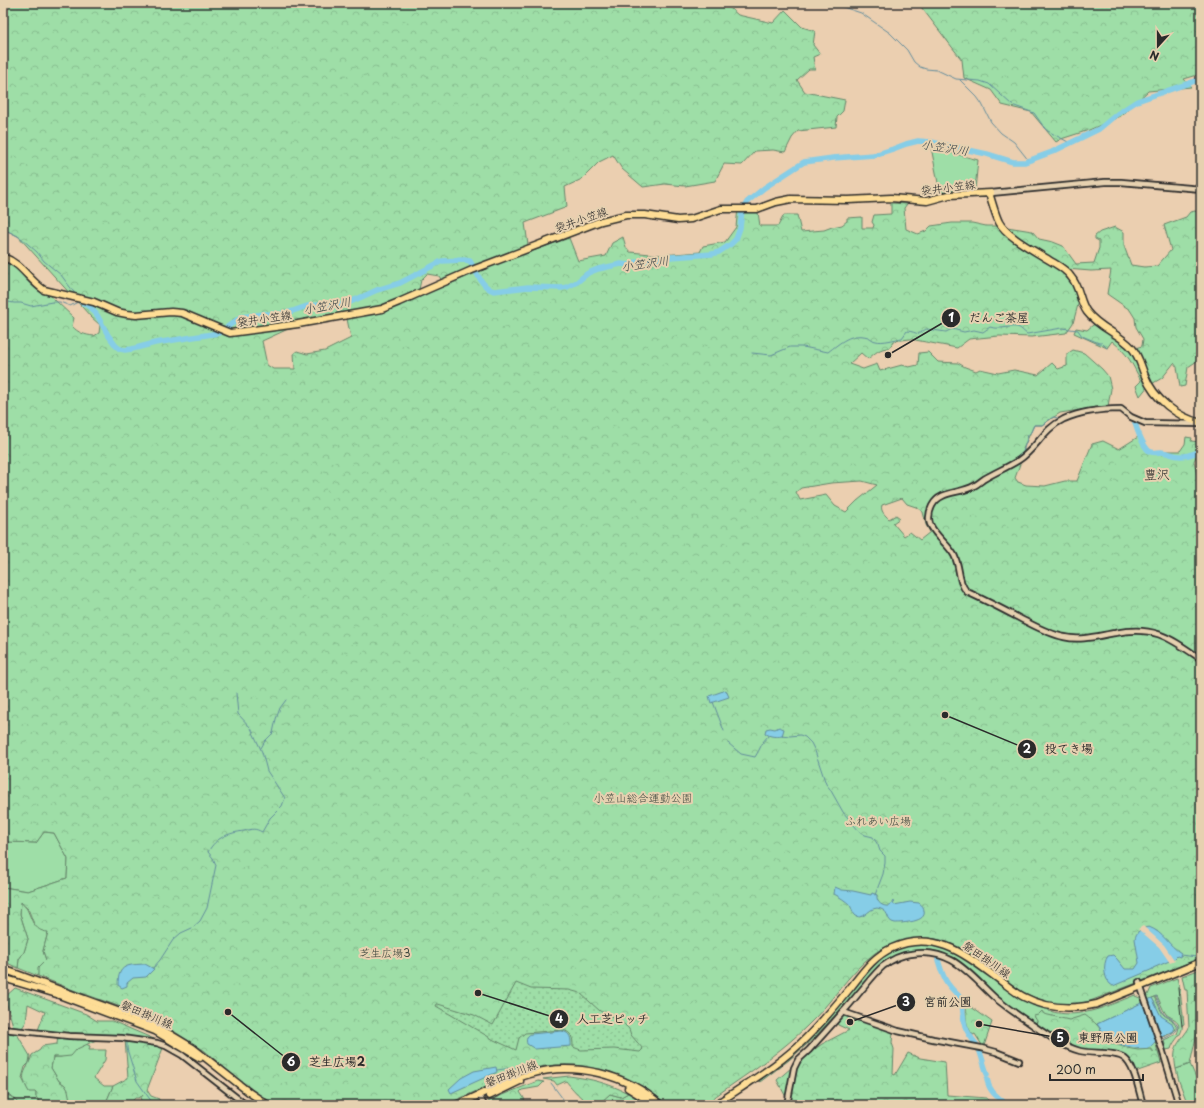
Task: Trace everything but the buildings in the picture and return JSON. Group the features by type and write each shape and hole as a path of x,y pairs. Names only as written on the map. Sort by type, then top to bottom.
{"main road":[{"name":"袋井小笠線","path":"3,257 17,264 38,286 44,290 94,302 117,312 127,314 182,313 230,333 382,309 479,267 601,221 626,215 645,215 678,220 691,219 721,209 747,209 763,207 776,202 791,199 848,200 891,198 928,201 949,195 991,193 990,196 996,217 1002,227 1013,237 1062,268 1070,275 1076,284 1081,302 1088,313 1096,321 1132,348 1141,363 1145,375 1153,390 1170,407 1186,418 1201,424"},
{"name":"磐田掛川線","path":"715,1105 760,1075 806,1038 868,966 883,953 900,945 928,942 955,949 1022,996 1052,1006 1070,1008 1101,1003 1140,984 1201,962"},
{"path":"3,966 50,984 60,993"},
{"name":"磐田掛川線","path":"3,969 164,1035 202,1059 261,1105"},
{"name":"磐田掛川線","path":"3,974 130,1016 167,1032 193,1048 250,1093 268,1105"},
{"path":"3,978 60,993"},
{"name":"磐田掛川線","path":"457,1105 481,1100 510,1081 529,1074 566,1069 588,1071 616,1078 638,1089 661,1105"},
{"name":"磐田掛川線","path":"467,1105 481,1100 520,1081 541,1075 563,1072 596,1076 615,1082 633,1090 653,1105"}],"street":[{"path":"991,193 1105,182 1201,189"},
{"path":"1201,424 1145,423 1131,417 1121,409 1092,411 1078,414 1063,420 1050,428 1019,460 984,479 973,487 938,498 932,506 928,519 932,528 954,555 959,567 962,587 967,592 1035,626 1062,637 1082,639 1125,631 1135,630 1152,632 1163,635 1201,659"},
{"path":"1183,424 1186,418"},
{"path":"787,1105 794,1068 798,1060 809,1050 878,971 890,962 910,954 931,953 957,962 1001,1002 1031,1024 1060,1042 1080,1051 1116,1054 1125,1058 1132,1070 1143,1105"},
{"path":"1140,984 1179,1105"},
{"path":"843,1012 898,1031 981,1048 1019,1061"},
{"path":"3,1029 69,1036 122,1038 157,1043 182,1055 246,1105"}],"green space":[{"path":"3,3 724,3 738,15 773,23 785,10 802,27 815,31 813,45 820,54 813,57 815,69 809,69 797,80 805,92 845,100 843,111 837,117 836,127 798,131 792,138 785,152 773,150 755,151 742,165 724,164 715,181 685,186 665,184 643,187 622,169 613,155 599,162 582,179 565,187 567,207 525,223 528,245 477,268 442,281 439,276 427,274 421,280 418,294 384,308 286,330 262,341 267,365 273,369 295,369 294,353 297,351 307,354 325,351 351,338 347,319 385,311 502,262 569,238 578,261 606,256 612,243 623,237 626,247 630,252 661,255 700,252 703,246 725,242 736,227 738,208 752,207 758,212 760,226 778,226 784,215 797,215 801,232 824,230 842,225 847,221 847,218 862,217 862,228 873,228 874,225 872,222 874,215 891,214 891,203 907,204 904,208 906,229 918,234 926,231 931,226 952,223 972,223 1032,231 1039,239 1063,246 1076,264 1094,263 1099,248 1099,241 1095,239 1095,236 1100,232 1115,227 1124,232 1124,246 1131,265 1144,267 1157,266 1171,250 1164,225 1186,217 1190,212 1201,212 1201,361 1197,361 1188,367 1185,386 1180,387 1177,367 1174,363 1162,378 1148,386 1140,396 1136,386 1141,381 1129,359 1122,350 1112,341 1107,348 1074,333 1076,328 1087,330 1093,325 1098,324 1135,348 1142,346 1143,339 1136,327 1135,318 1130,310 1107,294 1111,270 1091,271 1066,269 1079,301 1073,323 1066,333 1032,337 999,336 969,339 957,348 910,339 894,341 889,348 880,350 868,359 861,353 849,364 863,369 877,364 880,371 902,365 909,367 918,365 919,353 928,352 938,362 958,363 976,371 980,369 998,373 1014,370 1038,375 1052,363 1058,369 1067,366 1067,354 1073,350 1084,353 1108,376 1111,389 1108,406 1060,413 1042,425 1034,425 1023,449 1030,453 1020,464 1015,478 1018,482 1026,485 1045,486 1065,481 1077,481 1092,444 1103,441 1119,449 1138,437 1147,451 1180,451 1185,444 1186,437 1192,438 1191,441 1200,442 1200,448 1194,461 1197,474 1201,476 1201,958 1090,1001 1074,1004 1062,1004 1051,1003 1026,994 1009,983 977,958 942,940 922,938 890,945 881,949 865,961 816,1017 799,1034 762,1064 705,1105 701,1106 664,1105 656,1096 611,1072 576,1065 555,1065 533,1068 506,1078 445,1105 276,1105 235,1077 205,1051 175,1032 121,1007 38,976 38,968 46,960 43,951 48,932 36,927 28,909 21,902 20,914 28,939 24,952 19,959 18,968 3,961 3,887 28,891 67,878 68,859 54,833 44,832 36,843 8,842 5,838 3,839 3,257 17,264 74,318 72,326 79,332 94,336 99,333 100,325 18,236 3,229","holes":["862,481 877,485 846,512 835,506 826,495 800,500 796,492 801,488 831,483","902,498 907,504 916,507 923,512 926,525 930,532 920,540 910,532 904,536 893,523 900,518 896,515 889,519 882,511 882,505"]},
{"path":"918,3 1201,3 1201,74 1184,79 1191,87 1148,91 1121,116 1056,142 1031,112 1002,105 991,90 964,78 962,60"},
{"path":"931,147 978,160 975,190 953,190 940,193"},
{"path":"44,832 54,833 68,859 67,878 28,891 3,887 3,845 8,842 36,843"},
{"path":"21,902 27,909 33,923 48,932 43,951 46,960 39,968 38,976 18,968 19,959 24,952 28,939 20,914"},
{"path":"930,944 958,954 974,963 1010,988 1049,1008 1049,1011 1060,1013 1082,1013 1104,1007 1135,995 1140,998 1148,995 1151,988 1177,978 1184,1024 1182,1025 1180,1034 1171,1049 1166,1050 1164,1040 1177,1034 1179,1025 1166,1014 1157,996 1097,1024 1103,1032 1104,1039 1115,1042 1152,1044 1155,1041 1161,1063 1133,1065 1129,1058 1118,1052 1106,1052 1067,1044 1059,1040 1002,1000 959,961 940,952 931,950 904,953 881,965 814,1038 789,1060 760,1082 759,1081 806,1043 874,963 889,953 903,947"},
{"path":"1201,969 1201,1032 1197,1033 1190,1064 1176,1069 1176,1047 1189,1028 1187,990 1185,990 1182,976"},
{"path":"516,983 531,989 569,990 580,993 600,1011 621,1021 629,1029 631,1035 643,1049 640,1052 614,1049 581,1050 573,1047 573,1041 570,1034 562,1030 525,1033 519,1038 516,1050 494,1040 436,1006 438,1004 474,1015 493,1025"},
{"path":"15,988 86,1014 97,1021 112,1021 154,1039 116,1036 94,1041 77,1049 71,1056 53,1057 51,1068 59,1081 65,1085 68,1090 71,1105 42,1105 36,1097 36,1092 29,1092 24,1080 24,1073 32,1055 40,1050 42,1046 57,1044 58,1035 38,1030 45,1012 28,1004 26,1022 22,1028 17,1029 13,1026 5,997"},
{"path":"1155,997 1165,1016 1175,1023 1176,1029 1172,1033 1168,1034 1174,1029 1173,1026 1160,1014 1152,998"},
{"path":"967,1004 992,1022 984,1046 975,1034 973,1035 968,1028 966,1016"},
{"path":"1042,1011 1044,1014 1069,1020 1085,1015 1097,1025 1104,1039 1108,1040 1108,1042 1127,1048 1140,1050 1152,1049 1152,1051 1158,1052 1161,1063 1135,1072 1131,1061 1118,1052 1085,1050 1075,1047 1059,1040 1036,1025 1037,1021 1034,1016 1038,1015"},
{"path":"845,1015 893,1032 893,1074 895,1075 908,1053 920,1058 945,1062 947,1095 987,1098 990,1105 844,1105 837,1100 823,1105 795,1105 788,1101 777,1080 805,1056 822,1044 849,1030 838,1025 837,1023"},
{"path":"3,1033 17,1034 30,1056 29,1063 25,1067 22,1078 28,1090 36,1092 36,1097 42,1105 16,1105 16,1100 3,1092 5,1044"},
{"path":"125,1039 138,1040 163,1048 147,1090 151,1096 159,1099 159,1105 147,1105 140,1099 143,1095 139,1098 135,1098 129,1105 105,1105 113,1086 128,1078"},
{"path":"86,1044 90,1046 89,1050 106,1050 105,1060 94,1078 104,1086 113,1086 105,1105 70,1105 65,1085 59,1081 51,1068 53,1057 61,1057"},
{"path":"1190,1064 1201,1089 1201,1105 1188,1105 1179,1081 1176,1069"},
{"path":"569,1076 599,1082 628,1093 621,1097 610,1094 599,1104 593,1105 580,1096 566,1081 557,1085 554,1081 543,1079"},
{"path":"538,1081 544,1082 539,1087 522,1090 520,1092 524,1098 525,1105 489,1105 488,1102 502,1095"},
{"path":"3,1092 16,1100 18,1105 3,1105"},
{"path":"628,1093 646,1105 597,1105 610,1094 621,1097"}],"water":[{"path":"726,690 729,697 711,703 709,696"},
{"path":"779,727 784,729 782,736 778,737 765,733 766,729 775,729"},
{"path":"835,887 842,890 871,895 872,893 877,895 880,904 885,906 890,906 893,901 894,905 910,902 919,903 923,907 924,915 918,920 895,923 890,921 884,911 877,908 859,917 853,913 850,905 834,894"},
{"path":"1149,927 1158,932 1181,953 1180,957 1177,956 1174,959 1153,969 1113,986 1106,977 1106,959 1108,956 1113,955 1125,969 1135,969 1139,963 1135,939 1136,934 1144,928"},
{"path":"145,964 154,969 146,977 133,978 127,983 127,986 122,988 118,985 118,978 122,969 129,966"},
{"path":"1152,998 1161,1016 1172,1023 1174,1031 1163,1036 1146,1049 1128,1046 1104,1039 1103,1032 1097,1024"},
{"path":"562,1031 569,1035 571,1039 571,1046 535,1049 527,1044 526,1041 528,1036 531,1034"},
{"path":"496,1067 497,1072 451,1093 449,1089 461,1078 474,1071"}],"pier":[{"path":"1143,926 1164,945 1175,961 1170,963 1159,947 1138,929"}],"waterway":[{"path":"835,3 861,13 890,33 907,50 914,62 920,67 937,70 956,79 980,81 989,84 1012,105 1034,113 1046,130 1070,143"},
{"name":"小笠沢川","path":"80,301 91,308 97,315 116,346 125,350 155,343 219,333 241,317 279,314 307,306 333,306 346,304 377,290 400,283 442,261 470,261 483,283 494,291 528,287 562,288 577,282 588,273 598,269 621,264 629,265 636,262 719,252 736,239 740,228 742,211 747,202 764,188 804,162 874,155 918,141 931,142 987,154 1013,162 1025,162 1052,152 1099,129 1117,114 1137,101 1201,79"},
{"path":"960,80 977,97 991,122 1001,133 1014,142 1029,161"},
{"path":"3,230 21,238 37,252 44,261 61,275 76,295"},
{"path":"3,303 21,303 31,306 60,302 70,306 80,301"},
{"path":"752,353 771,355 790,347 803,347 828,352 846,339 856,336 868,337 875,341 882,342 902,338 907,331 920,333 926,329 946,332 952,329 964,332 974,330 983,332 990,327 1017,327 1027,334 1062,328 1078,330 1082,336 1102,343 1107,348"},
{"path":"1015,459 1023,452 1028,435 1034,425 1042,425 1053,417 1058,418"},
{"path":"1135,423 1142,442 1150,452 1163,452 1183,456 1201,451"},
{"path":"153,968 173,940 200,921 207,908 216,865 208,852 211,847 219,839 233,833 253,829 262,832 270,818 282,806 285,798 267,771 262,752 251,728 238,714 236,693"},
{"path":"261,748 265,741 273,733 280,708 286,700"},
{"path":"713,702 724,731"},
{"path":"781,735 800,735 805,737 811,743 826,784 843,812 859,831 865,835 873,837 880,851 885,856 883,874 875,895"},
{"path":"728,743 741,754 755,757 764,740 768,736"},
{"path":"1180,955 1197,957 1201,955"},
{"path":"938,960 945,980 959,996"},
{"path":"1156,996 1161,1010 1178,1026 1176,1031 1163,1039"},
{"path":"962,1001 964,1024 968,1033 976,1044"},
{"path":"127,1042 127,1049 137,1081 154,1105"},
{"path":"980,1052 987,1074"},
{"path":"497,1070 527,1067"},
{"path":"987,1079 992,1091 1007,1105"},
{"path":"551,1083 563,1099"},
{"path":"564,1101 566,1105"}],"railway":[{"path":"1178,988 1182,1026"}],"place":[{"name":"だんご茶屋","path":"888,355"},
{"name":"投てき場","path":"945,715"},
{"name":"人工芝ピッチ","path":"478,993"},
{"name":"芝生広場2","path":"228,1012"},
{"name":"宮前公園","path":"850,1022"},
{"name":"東野原公園","path":"979,1024"}],"district":[{"name":"豊沢","path":"1157,473"}],"park label":[{"name":"小笠山総合運動公園","path":"643,797"},
{"name":"ふれあい広場","path":"878,820"},
{"name":"芝生広場3","path":"385,952"}]}
